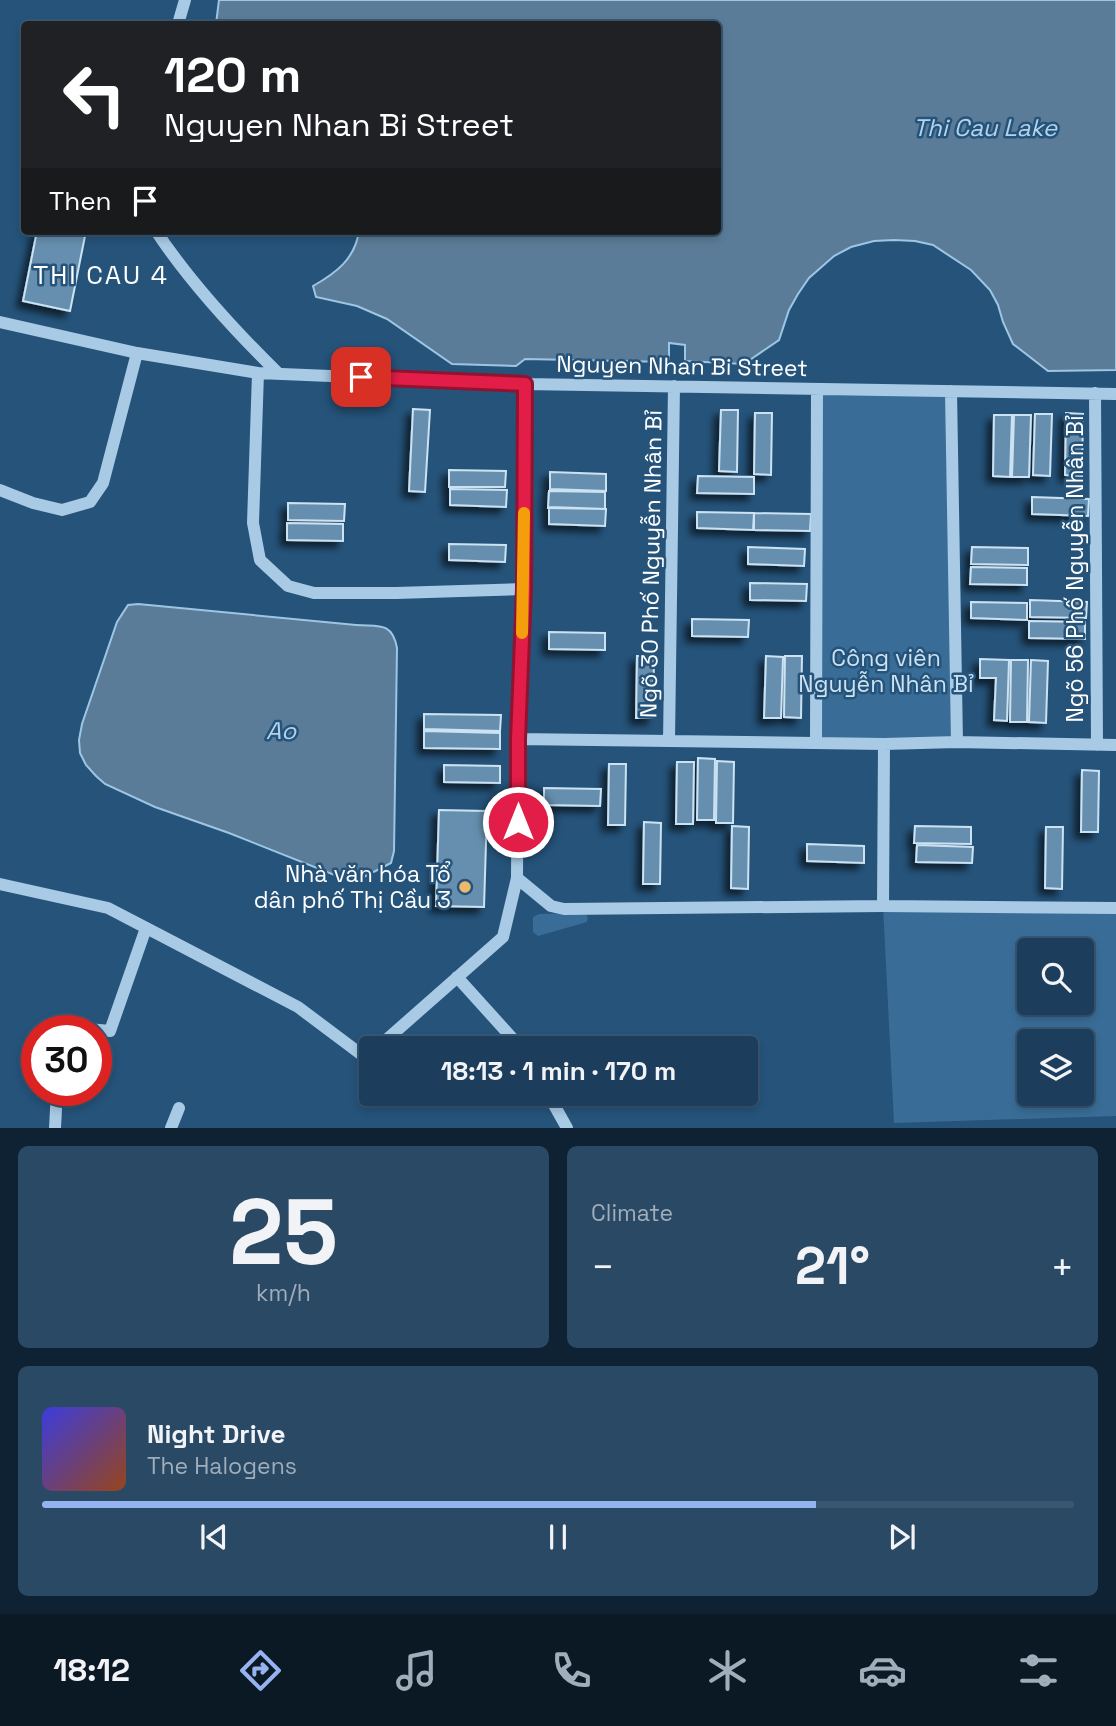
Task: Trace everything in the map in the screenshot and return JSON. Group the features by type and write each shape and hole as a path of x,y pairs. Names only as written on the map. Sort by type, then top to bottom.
{"street":[{"path":"179,21 185,0"},
{"path":"159,235 174,258 247,342 279,373"},
{"name":"Nguyen Nhan Bi Street","path":"0,322 136,352 258,373 525,384 1116,394"},
{"path":"0,490 33,503 62,510 90,502 103,483 136,352"},
{"path":"258,373 253,523 260,560 288,586 314,593 524,589"},
{"path":"391,1036 503,937 517,878 518,739 524,589 525,384"},
{"name":"Ngõ 30 Phố Nguyễn Nhân Bỉ","path":"669,741 674,386"},
{"path":"816,743 817,389"},
{"path":"951,391 957,742"},
{"name":"Ngõ 56 Phố Nguyễn Nhân Bỉ","path":"1095,393 1097,745"},
{"path":"518,739 1116,745"},
{"path":"883,906 884,744"},
{"path":"517,878 551,906 564,909 883,906 1116,908"},
{"path":"0,884 108,908 298,1007 359,1053"},
{"path":"112,1025 146,928"},
{"path":"457,977 510,1036"},
{"path":"55,1128 56,1106"},
{"path":"555,1106 567,1128"},
{"path":"171,1128 179,1108"}],"green space":[{"name":"Công viên Nguyễn Nhân Bỉ","path":"817,389 951,391 957,742 816,743"},
{"path":"883,906 1116,908 1116,1116 894,1123"},
{"path":"539,914 586,915 587,922 538,936 533,932 533,917"}],"water":[{"name":"Thi Cau Lake","path":"219,0 1116,0 1116,370 1048,371 1013,344 990,290 971,270 933,245 894,240 874,241 851,247 834,256 809,278 798,294 789,310 779,340 744,364 685,361 685,345 669,343 669,362 525,359 516,366 452,364 387,319 357,306 316,297 313,286 343,264 353,250 358,235 721,235 721,21 216,21"},
{"name":"Ao","path":"128,605 377,626 392,633 397,648 394,851 391,863 364,877 337,876 155,807 105,784 96,776 80,753 82,724 117,622"}],"building":[{"path":"36,235 85,236 70,311 23,301"},
{"path":"413,409 430,410 425,492 409,491"},
{"path":"721,410 738,410 737,472 719,471"},
{"path":"755,413 772,413 771,475 754,474"},
{"path":"1066,413 1083,414 1082,476 1065,475"},
{"path":"1035,414 1052,414 1050,476 1033,475"},
{"path":"994,415 1012,415 1010,477 993,476"},
{"path":"1014,415 1031,415 1029,477 1012,477"},
{"path":"449,470 506,471 505,487 449,487"},
{"path":"550,472 606,474 606,491 550,489"},
{"path":"698,476 754,477 754,494 697,493"},
{"path":"450,489 507,490 506,507 450,505"},
{"path":"549,491 605,492 605,509 548,508"},
{"path":"1032,497 1089,499 1088,516 1032,514"},
{"path":"288,503 345,504 344,521 288,520"},
{"path":"549,507 606,509 605,526 549,524"},
{"path":"697,512 754,513 753,530 697,528"},
{"path":"754,513 811,514 810,531 754,530"},
{"path":"287,523 343,524 343,541 287,540"},
{"path":"449,544 506,545 505,562 449,560"},
{"path":"748,547 805,549 804,566 748,564"},
{"path":"972,547 1028,548 1028,565 971,564"},
{"path":"971,567 1027,568 1027,585 970,584"},
{"path":"750,583 807,584 806,601 750,600"},
{"path":"1030,600 1087,602 1086,618 1030,617"},
{"path":"971,602 1027,603 1027,620 971,618"},
{"path":"692,619 749,620 748,637 692,636"},
{"path":"1029,621 1085,622 1085,639 1029,638"},
{"path":"549,632 605,633 605,650 549,649"},
{"path":"637,656 654,656 653,718 636,718"},
{"path":"766,656 783,657 781,718 764,718"},
{"path":"785,656 802,656 801,718 784,717"},
{"path":"980,659 1009,660 1007,721 994,720 996,678 980,678"},
{"path":"1011,660 1028,660 1027,722 1010,722"},
{"path":"1031,660 1048,661 1046,723 1029,722"},
{"path":"424,714 501,715 500,731 424,729"},
{"path":"424,731 500,733 500,749 424,748"},
{"path":"698,758 715,759 714,820 697,820"},
{"path":"717,761 734,762 733,823 716,823"},
{"path":"677,762 694,762 693,824 676,824"},
{"path":"609,764 626,764 625,825 608,825"},
{"path":"444,765 500,766 500,783 444,782"},
{"path":"1082,770 1099,771 1098,832 1081,832"},
{"path":"544,788 601,789 600,806 544,805"},
{"path":"439,810 487,811 484,907 436,906"},
{"path":"644,822 661,823 660,884 643,884"},
{"path":"732,826 749,827 748,889 731,888"},
{"path":"915,826 971,827 971,844 914,843"},
{"path":"1046,827 1063,827 1062,889 1045,888"},
{"path":"807,844 864,846 864,863 807,861"},
{"path":"917,845 973,847 972,863 916,862"}],"slow traffic":[{"path":"522,633 524,513"}],"place":[{"name":"Nhà văn hóa Tổ dân phố Thị Cầu 3","path":"465,887"}],"district":[{"name":"THI CAU 4","path":"101,275"}],"route":[{"path":"361,377 525,384 524,589 518,739 518,822"}]}
